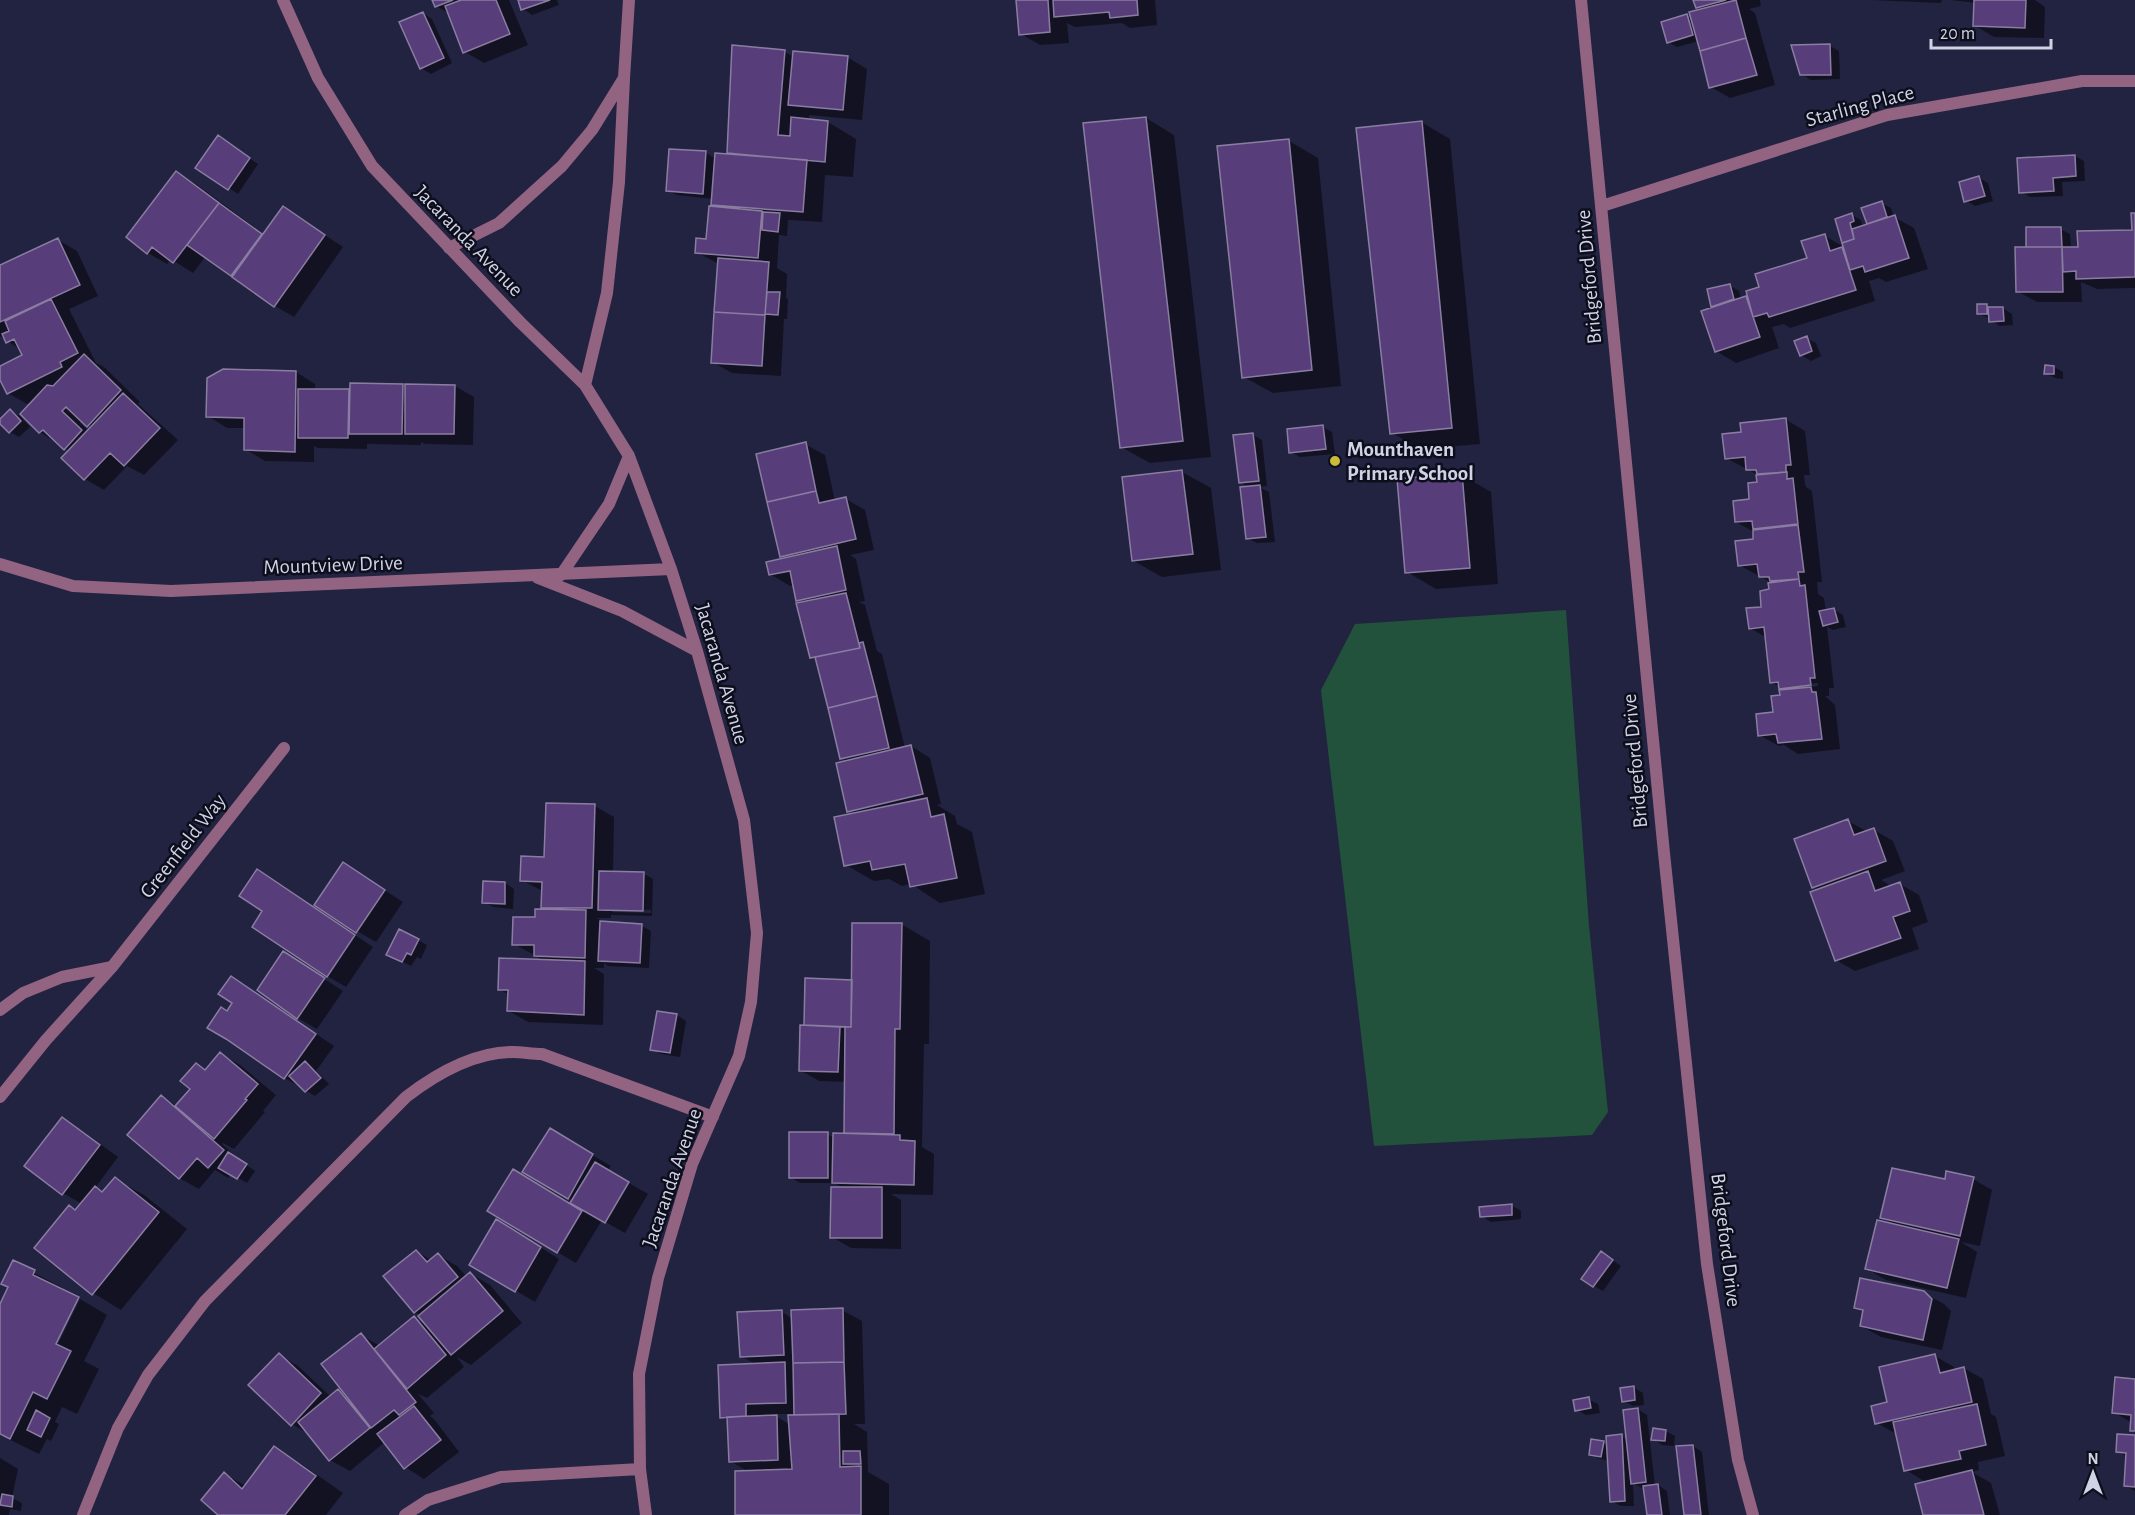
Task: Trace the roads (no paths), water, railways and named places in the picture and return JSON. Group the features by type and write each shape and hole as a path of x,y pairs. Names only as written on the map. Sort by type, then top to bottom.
{"street":[{"name":"Jacaranda Avenue","path":"283,0 318,78 372,166 520,322 585,386 629,456 671,569 697,651 744,820 757,933 751,1002 739,1056 692,1164 658,1278 639,1374 640,1469 646,1515"},
{"path":"585,386 607,293 619,182 629,0"},
{"name":"Bridgeford Drive","path":"1581,0 1663,841 1707,1264 1738,1460 1753,1515"},
{"path":"449,248 499,223 562,166 592,130 624,78"},
{"name":"Starling Place","path":"1602,206 1887,115 2082,81 2135,81"},
{"path":"561,575 609,504 629,456"},
{"name":"Mountview Drive","path":"0,564 73,586 171,591 671,569"},
{"path":"533,576 622,611 697,651"},
{"name":"Greenfield Way","path":"0,1097 46,1040 112,967 284,748"},
{"path":"0,1010 23,993 62,977 112,967"},
{"path":"83,1515 123,1419 148,1375 205,1300 406,1097 427,1081 468,1061 492,1054 513,1052 542,1054 712,1117"},
{"path":"405,1515 428,1500 501,1477 640,1469"}],"place":[{"name":"Mounthaven Primary School","path":"1335,461"}]}
